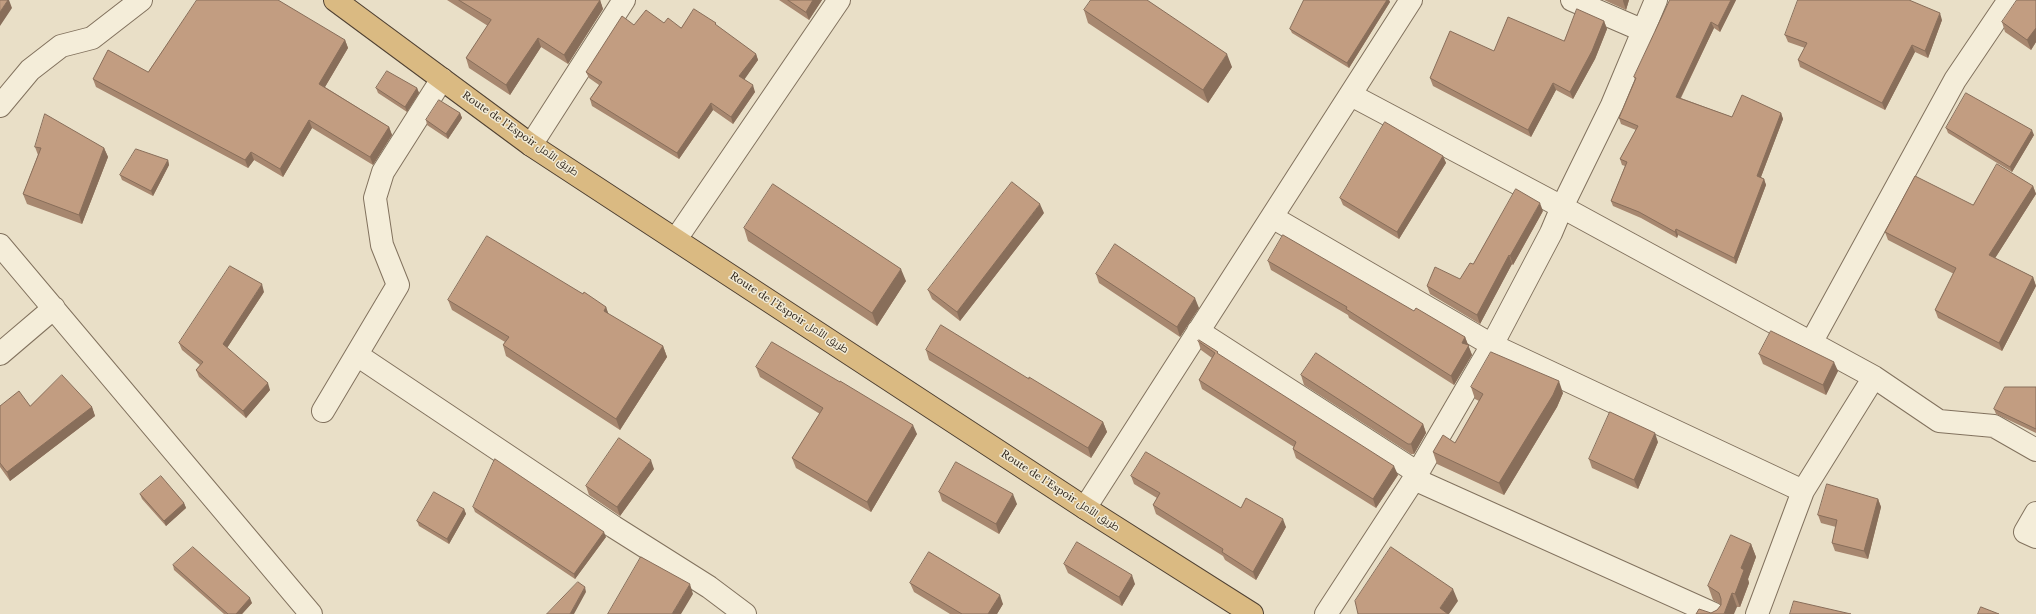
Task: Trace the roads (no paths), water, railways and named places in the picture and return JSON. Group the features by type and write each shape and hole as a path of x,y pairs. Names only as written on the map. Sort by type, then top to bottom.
{"highway":[{"name":"Route de l’Espoir طريق الأمل","path":"335,0 532,145 1085,508 1252,614"}],"street":[{"path":"0,106 30,70 61,46 92,38 141,0"},
{"path":"532,145 624,0"},
{"path":"676,239 839,0"},
{"path":"1085,508 1411,0"},
{"path":"1572,0 1644,31"},
{"path":"1326,614 1416,476 1492,345 1551,233 1562,207 1612,105 1656,0"},
{"path":"1811,342 1955,80 2009,0"},
{"path":"323,411 398,285 382,244 375,198 383,172 442,79"},
{"path":"1351,95 1811,342 1874,377 1939,421 1994,426 2036,450"},
{"path":"1272,217 1492,345 1803,491"},
{"path":"0,245 311,614"},
{"path":"0,354 54,308"},
{"path":"1198,332 1416,476 1714,614"},
{"path":"357,355 614,527 709,587 746,614"},
{"path":"1757,614 1803,491 1874,377"},
{"path":"2036,513 2025,532 2036,537"}]}
